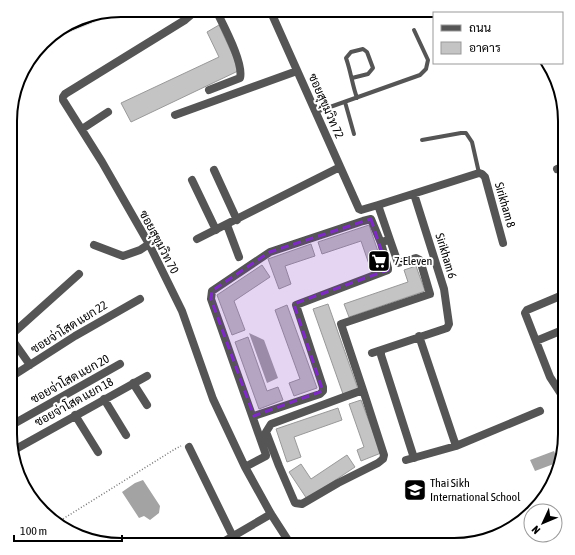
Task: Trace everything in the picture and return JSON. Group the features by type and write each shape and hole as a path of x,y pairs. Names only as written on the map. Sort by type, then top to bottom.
{"street":[{"name":"ซอยสุขุมวิท 70","path":"188,17 65,94 63,100 149,244 182,311 213,399 245,466 271,514 286,538"},
{"path":"209,90 240,78 241,73 238,59 219,17"},
{"name":"ซอยสุขุมวิท 72","path":"273,17 358,207 361,210"},
{"path":"175,115 298,71"},
{"path":"82,130 108,112"},
{"path":"197,239 340,167"},
{"path":"214,170 237,220"},
{"name":"Sirikham 8","path":"361,210 479,173 485,177 504,243"},
{"path":"192,180 216,230"},
{"name":"Sirikham 6","path":"414,194 444,289 449,326 447,328 419,336"},
{"path":"363,390 271,424 268,428 266,432 295,503 302,504 383,459 384,455 363,390 341,324 430,294 420,260 416,258 398,263 378,205"},
{"path":"245,466 266,455 254,416 211,299 212,291 270,252 371,219 381,243 388,268 386,271 296,304 295,307 323,387 323,391 320,394 254,416"},
{"path":"227,225 239,258"},
{"path":"381,243 390,240"},
{"path":"94,245 123,256 140,250 149,244"},
{"path":"17,329 79,274"},
{"path":"558,297 526,311 550,377 558,389"},
{"name":"ซอยจ่าโสด แยก 22","path":"17,373 76,336 140,299"},
{"path":"536,342 558,332"},
{"path":"372,353 382,351 385,348 419,336 456,446"},
{"path":"17,347 30,365"},
{"path":"382,351 381,355 414,458"},
{"name":"ซอยจ่าโสด แยก 20","path":"17,422 120,364"},
{"name":"ซอยจ่าโสด แยก 18","path":"18,448 147,376"},
{"path":"133,383 147,405"},
{"path":"104,399 126,435"},
{"path":"406,460 456,446 540,410"},
{"path":"75,415 98,452"},
{"path":"189,448 234,537 271,514"}],"lane":[{"path":"316,112 420,75 426,69 428,60 414,30"},
{"path":"352,78 368,74 373,68 367,52 363,49 351,52 346,58 357,98"},
{"path":"345,102 354,134"},
{"path":"422,140 466,133 472,142 479,173"}],"path":[{"path":"62,519 174,449 184,445 189,448"}],"highlighted area":[{"path":"371,219 388,270 294,304 323,391 254,416 211,299 212,291 270,252"}],"shaded area":[{"path":"249,333 264,340 278,378 267,383"},
{"path":"554,451 555,454 553,464 535,471 530,460"},
{"path":"143,480 160,506 159,513 150,520 144,516 139,518 122,492 135,483"}],"building":[{"path":"219,25 235,60 238,71 131,122 121,103 219,57 207,32"},
{"path":"369,225 383,266 371,270 361,241 322,254 318,242"},
{"path":"311,244 315,256 285,266 291,284 279,289 268,259"},
{"path":"262,265 270,277 234,301 245,330 232,335 217,295"},
{"path":"416,266 425,291 349,317 344,304 408,282 404,270"},
{"path":"328,304 358,389 343,394 313,309"},
{"path":"287,305 317,388 294,396 289,383 300,379 275,310"},
{"path":"248,337 267,391 278,387 283,400 259,409 235,342"},
{"path":"361,400 381,453 361,461 357,450 364,447 349,404"},
{"path":"338,408 342,420 294,437 301,457 287,462 276,429"},
{"path":"347,455 355,467 307,499 289,472 301,464 311,479"}],"place":[{"name":"7-Eleven","path":"379,261"},
{"name":"Thai Sikh International School","path":"415,490"}]}
